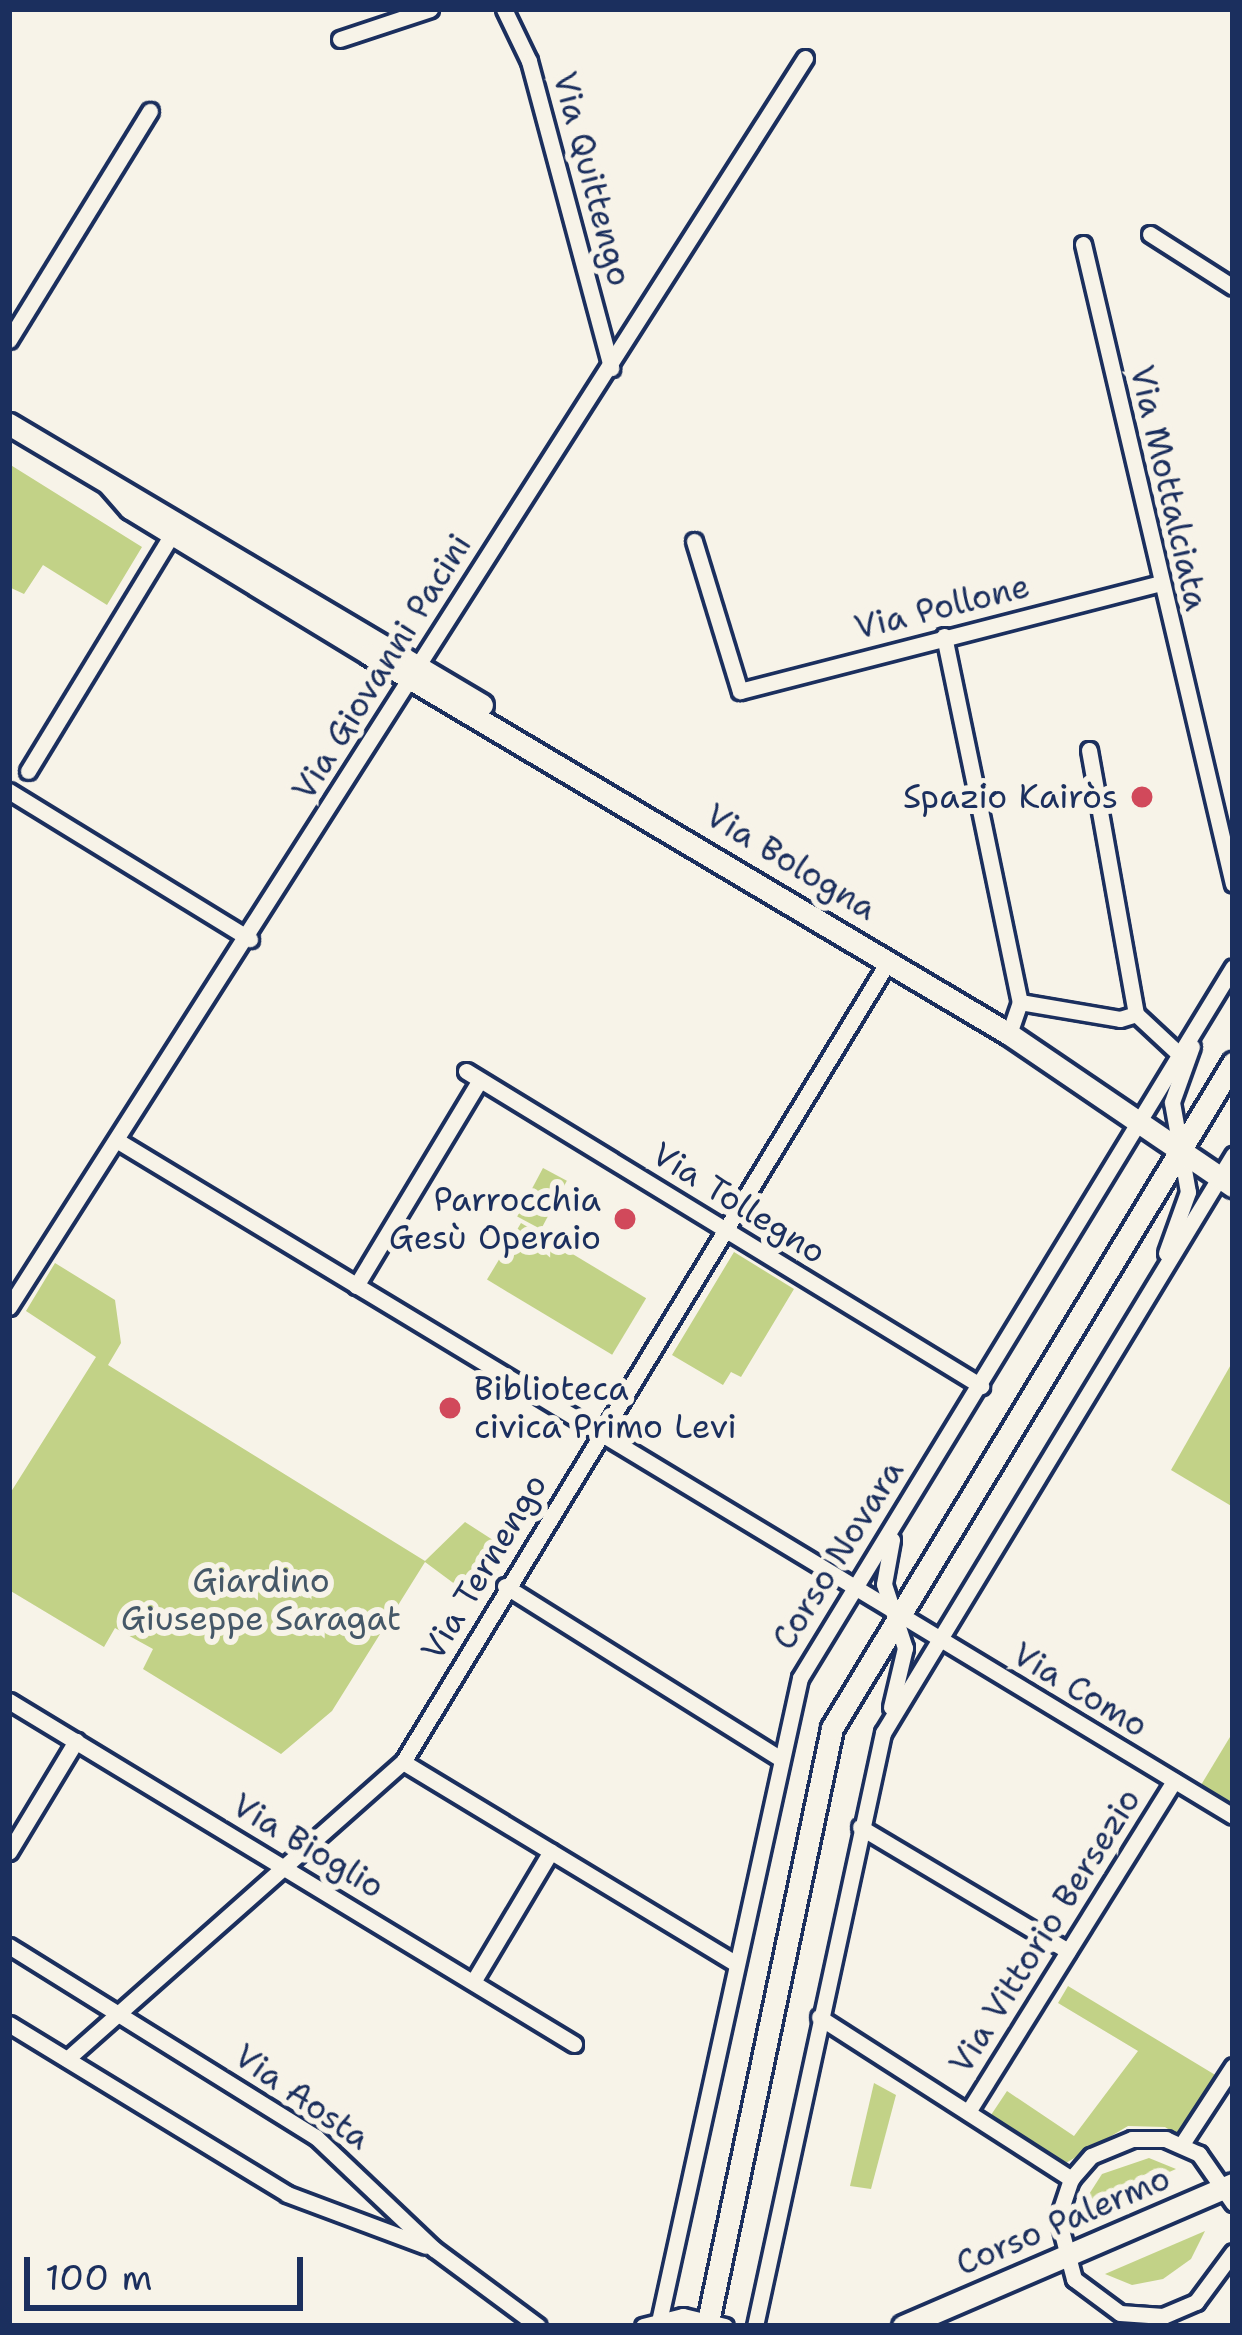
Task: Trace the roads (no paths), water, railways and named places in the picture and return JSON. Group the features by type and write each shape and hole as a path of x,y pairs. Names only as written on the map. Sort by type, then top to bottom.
{"main road":[{"name":"Via Bologna","path":"9,424 1009,1034 1142,1120 1226,1182"},
{"path":"714,2324 832,1728 1233,1064"},
{"name":"Corso Palermo","path":"914,2324 1062,2258 1231,2191"}],"street":[{"path":"340,39 430,9"},
{"name":"Via Quittengo","path":"504,9 529,61 611,368"},
{"name":"Via Giovanni Pacini","path":"9,1307 250,939 412,672 611,368 805,58"},
{"path":"9,340 150,111"},
{"path":"1150,234 1233,287"},
{"name":"Via Mottalciata","path":"1083,244 1233,884"},
{"path":"28,771 176,527"},
{"name":"Via Pollone","path":"694,541 740,691 1160,583"},
{"path":"944,636 1020,1002 1009,1034"},
{"path":"1089,750 1136,1015"},
{"path":"9,791 250,939"},
{"name":"Via Ternengo","path":"67,2059 403,1762 505,1586 889,960"},
{"name":"Corso Novara","path":"659,2322 778,1758 800,1678 1233,967"},
{"path":"1020,1002 1136,1015 1180,1054"},
{"path":"1158,1279 1188,1192 1172,1102 1204,1014"},
{"name":"Via Tollegno","path":"356,1286 473,1076 981,1386"},
{"name":"Via Como","path":"118,1141 1233,1816"},
{"path":"883,1733 1158,1279 1226,1182 1233,1155"},
{"path":"755,2326 860,1827 904,1660 897,1616 884,1584 895,1525"},
{"path":"505,1586 778,1758"},
{"name":"Via Bioglio","path":"9,1701 574,2044"},
{"path":"9,1852 76,1741"},
{"path":"403,1762 735,1963"},
{"name":"Via Vittorio Bersezio","path":"968,2112 1174,1781"},
{"path":"860,1827 1068,1951"},
{"path":"473,1982 551,1851"},
{"name":"Via Aosta","path":"9,1946 124,2012 316,2137 434,2249 538,2326"},
{"path":"819,2017 1071,2179"},
{"path":"9,2024 287,2194 434,2249"},
{"path":"1182,2144 1233,2066"},
{"path":"1231,2191 1182,2144 1132,2138 1091,2156 1071,2179 1058,2218 1062,2258 1089,2296 1149,2322 1196,2302 1233,2252"},
{"path":"643,2326 714,2324"}],"place":[{"name":"Spazio Kairòs","path":"1142,797"},
{"name":"Parrocchia Gesù Operaio","path":"625,1219"},
{"name":"Biblioteca civica Primo Levi","path":"450,1408"}],"park label":[{"name":"Giardino Giuseppe Saragat","path":"261,1600"}]}
